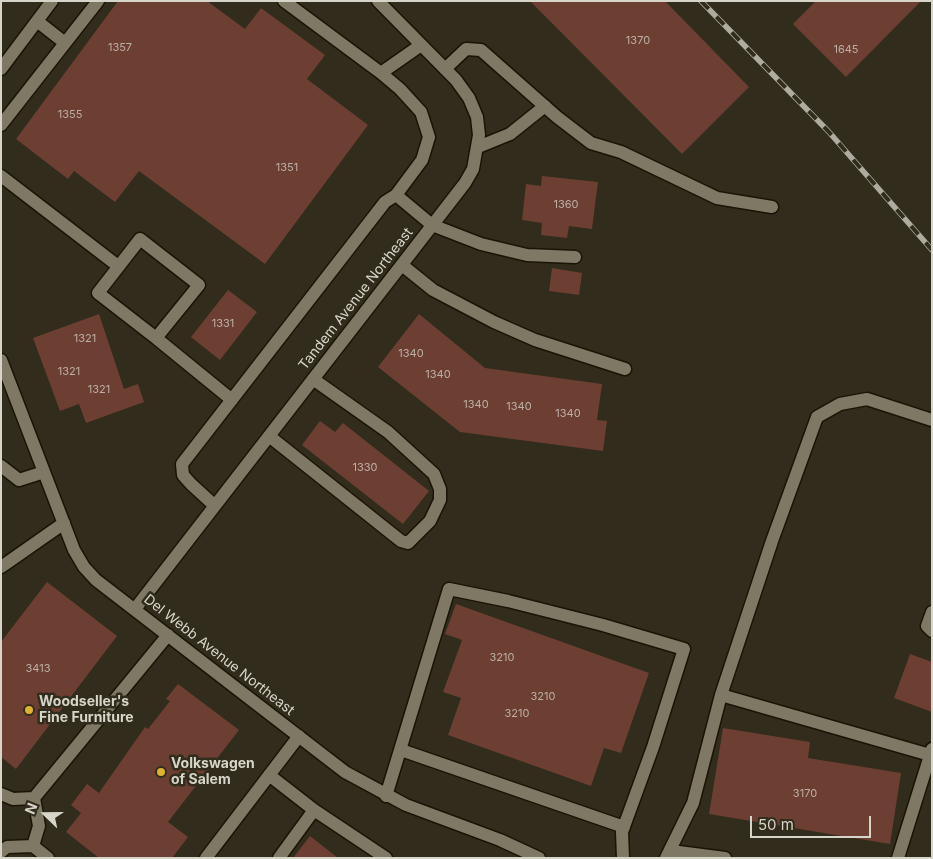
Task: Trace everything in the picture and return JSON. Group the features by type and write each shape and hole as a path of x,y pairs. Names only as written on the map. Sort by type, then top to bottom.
{"street":[{"path":"1,69 52,1"},
{"path":"1,124 98,1"},
{"path":"215,506 191,484 184,474 182,464 385,202 396,195 422,160 428,137 420,112 400,89 284,1"},
{"name":"Tandem Avenue Northeast","path":"135,609 465,183 473,169 478,147 477,117 469,98 445,69 378,1"},
{"path":"37,21 65,43"},
{"path":"381,73 421,45"},
{"path":"445,69 466,49 481,50 544,106 590,143 621,152 717,198 772,207"},
{"path":"478,147 510,134 544,106"},
{"path":"1,176 118,266"},
{"path":"396,195 432,225 481,244 526,256 575,258"},
{"path":"156,338 199,285 140,239 98,293 232,400"},
{"path":"402,265 433,290 494,322 535,340 625,369"},
{"name":"Del Webb Avenue Northeast","path":"1,360 74,550 84,567 96,580 345,772 386,796 500,840 538,858"},
{"path":"269,436 401,541 408,543 430,521 440,500 440,489 434,474 388,432 313,379"},
{"path":"725,858 668,854 693,803 721,695 772,541 818,417 840,404 868,399 932,420"},
{"path":"1,466 19,480 44,472"},
{"path":"1,567 64,523"},
{"path":"386,796 448,589 517,603 684,649 653,747 624,827 622,858"},
{"path":"932,612 927,626 932,631"},
{"path":"1,794 13,799 34,798 168,635"},
{"path":"721,695 931,752 898,858"},
{"path":"206,858 299,736"},
{"path":"401,750 624,827"},
{"path":"269,775 314,810 386,858"},
{"path":"33,846 39,826 34,798"},
{"path":"279,858 314,810"},
{"path":"1,852 7,847 33,846 48,858"}],"building":[{"path":"118,1 207,1 245,29 261,8 325,55 307,79 368,125 265,264 139,171 115,202 74,171 68,179 16,139"},
{"path":"530,1 665,1 749,87 682,154"},
{"path":"816,1 921,1 846,77 793,24"},
{"path":"542,176 598,182 592,229 569,226 567,238 541,235 542,223 522,220 526,184 541,186"},
{"path":"552,268 582,273 579,295 549,291"},
{"path":"228,290 257,312 220,360 191,337"},
{"path":"99,314 124,389 138,384 144,402 86,423 79,404 60,411 33,338"},
{"path":"419,314 485,368 602,384 597,420 607,421 603,451 460,432 378,367"},
{"path":"320,421 335,432 343,423 429,491 403,524 302,445"},
{"path":"47,582 117,636 16,769 1,757 1,642"},
{"path":"456,604 649,673 621,753 604,748 591,786 448,735 461,698 443,692 462,640 445,634"},
{"path":"910,654 932,662 932,712 894,698"},
{"name":"Volkswagen of Salem","path":"178,684 239,730 168,822 188,837 172,858 99,858 66,832 81,813 71,805 87,784 99,793 145,727 148,729 170,701 166,699"},
{"path":"723,728 810,742 808,758 901,773 890,844 709,814"},
{"path":"310,836 338,858 293,858"}],"railway":[{"path":"701,1 829,132 932,250"}],"place":[{"name":"Woodseller's Fine Furniture","path":"29,710"},
{"name":"Volkswagen of Salem","path":"161,772"}]}
